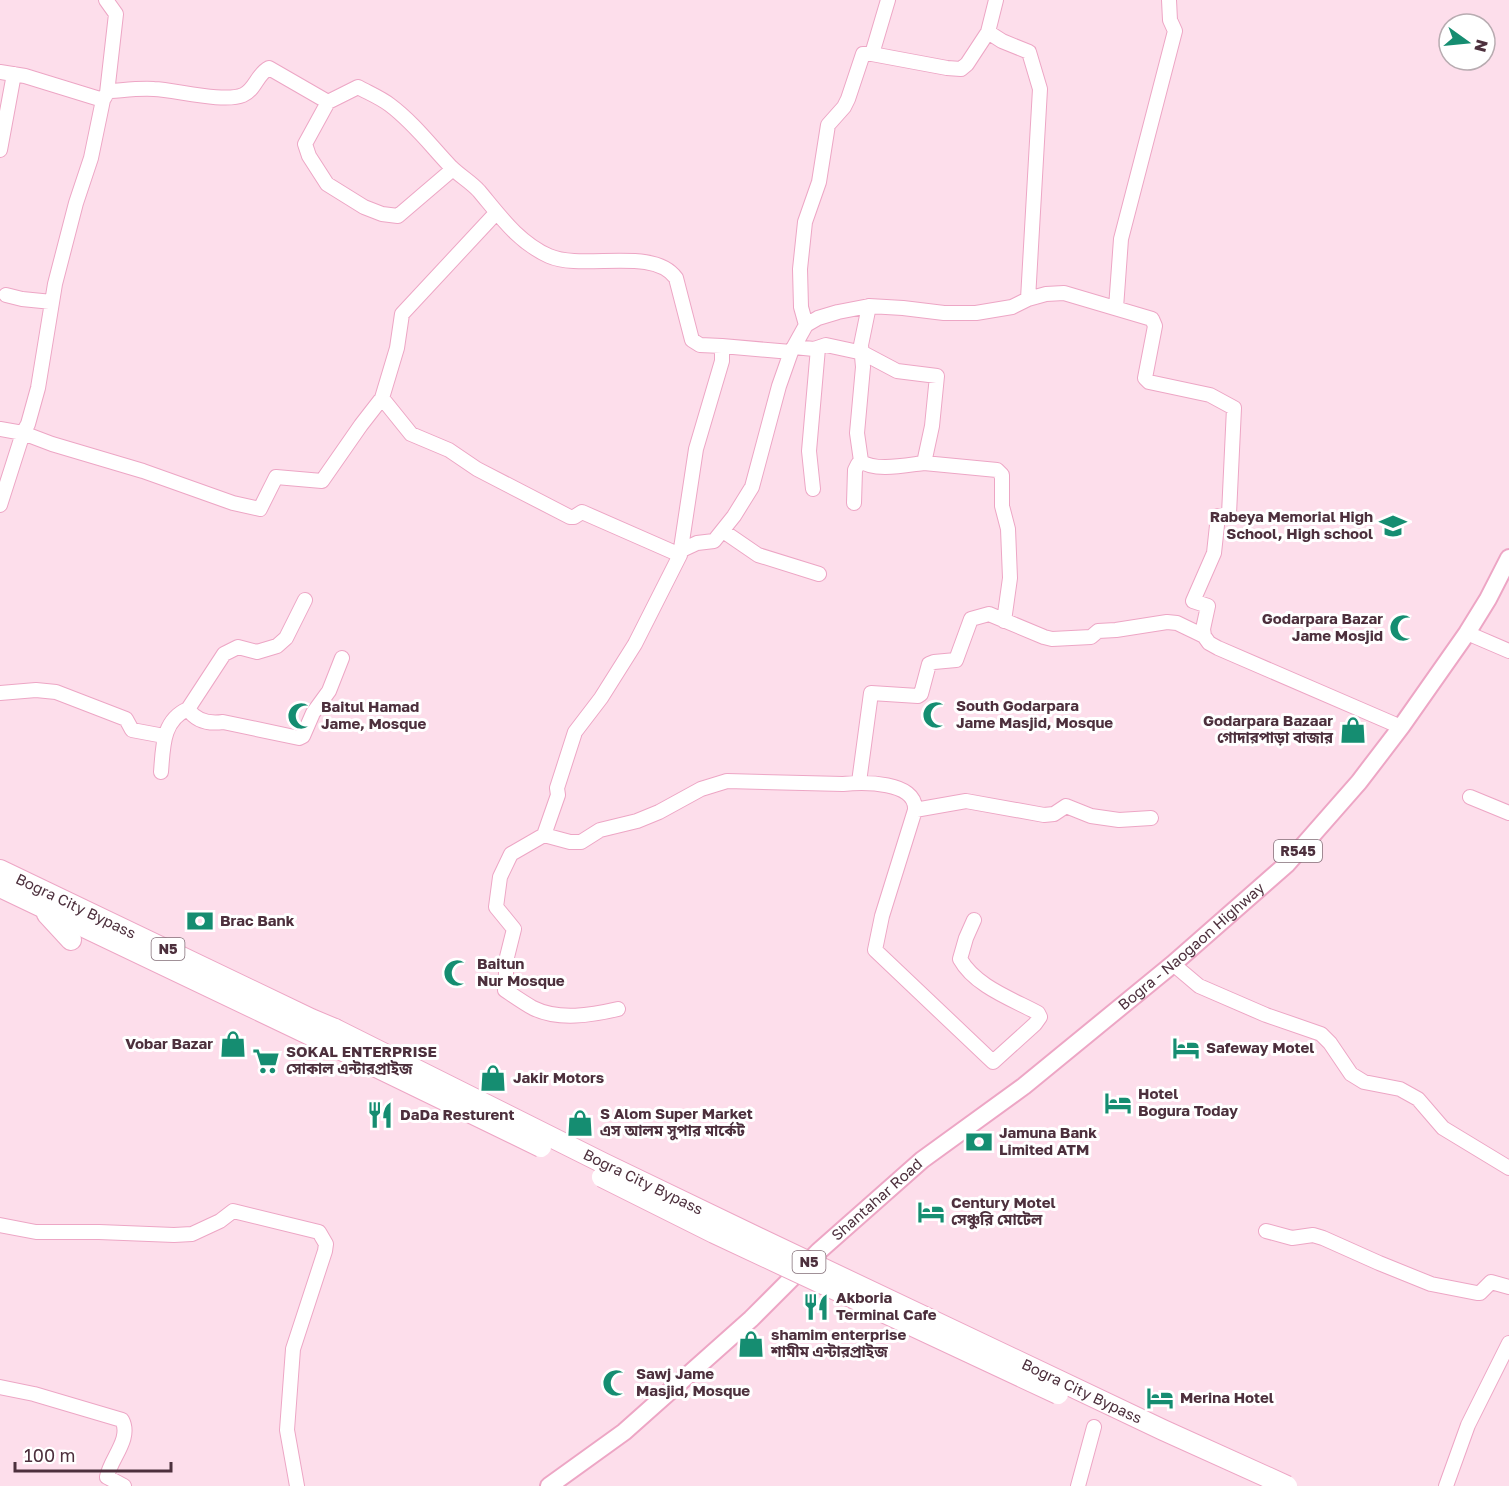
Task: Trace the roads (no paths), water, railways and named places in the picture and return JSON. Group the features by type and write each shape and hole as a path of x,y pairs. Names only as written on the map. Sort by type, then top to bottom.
{"highway":[{"name":"Bogra City Bypass","path":"0,870 311,1020 332,1037 714,1233 1257,1486"},
{"name":"Bogra City Bypass","path":"0,887 603,1163 1163,1430 1287,1486"},
{"path":"40,907 71,940"}],"main road":[{"name":"Bogra - Naogaon Highway","path":"1024,1086 1173,964 1287,864 1359,782 1401,727 1467,633 1509,558"},
{"name":"Shantahar Road","path":"549,1486 632,1424 751,1319 819,1251 922,1161 1024,1086"}],"street":[{"path":"0,505 38,388 52,302 76,203 99,130 116,14 106,0"},
{"path":"872,54 888,0"},
{"path":"806,325 801,307 801,257 805,222 819,182 828,124 844,107 863,54 961,69 967,64 988,32 996,0"},
{"path":"1116,308 1121,239 1175,31 1170,20 1169,0"},
{"path":"988,32 1029,52 1041,88 1028,299"},
{"path":"105,96 111,91 151,88 229,98 249,91 268,68 328,102"},
{"path":"0,150 7,73 105,96"},
{"path":"453,169 398,216 382,214 364,207 327,184 309,156 305,144 328,102 358,87 389,104 422,134 453,169 477,189 517,237 549,257 572,261 647,262 672,272 676,278 692,340 700,345 793,349 818,348 826,345 862,353 897,371 937,376 932,426 924,463"},
{"path":"0,429 23,433 143,471 233,503 260,509 276,477 322,482 382,398 397,348 402,314 496,213"},
{"path":"681,553 697,543 714,541 752,487 779,386 793,349 806,325 818,318 869,306 944,313 976,313 1012,307 1046,294 1064,293 1152,319 1155,326 1145,378 1149,381 1210,395 1234,408 1229,513 1218,516 1214,553 1193,601 1208,606 1203,629 1204,636 1209,643 1401,727"},
{"path":"6,295 52,302"},
{"path":"862,462 857,433 861,345 869,306"},
{"path":"618,1009 588,1016 559,1014 536,1009 505,990 507,957 514,929 496,907 500,877 511,854 544,835 558,795 557,788 574,732 601,698 635,644 681,553 696,449 722,361 722,346"},
{"path":"813,489 809,451 818,348"},
{"path":"382,398 411,434 449,450 477,470 574,518 582,512 681,553"},
{"path":"854,503 855,470 862,462 890,467 924,463 997,470 1002,474 1002,506 1008,529 1010,578 1004,621"},
{"path":"723,531 758,555 819,574"},
{"path":"161,772 165,736 171,722 180,712 188,709 224,654 238,647 257,652 278,646 286,638 305,600"},
{"path":"859,782 871,693 914,698 921,694 929,664 956,660 970,620 989,614 1052,639 1091,637 1098,631 1167,622 1178,623 1204,636"},
{"path":"1467,633 1509,651"},
{"path":"188,709 197,719 213,723 223,722 299,738 303,736 313,713 329,691 342,658"},
{"path":"0,693 36,690 56,692 126,719 132,730 165,736"},
{"path":"544,835 570,842 580,842 600,830 637,821 701,789 727,781 843,784 859,782 902,789 916,802 915,810 882,916 876,950 993,1062 1040,1017 1038,1013 983,983 965,968 960,959 974,920"},
{"path":"1470,797 1509,813"},
{"path":"915,810 966,801 1044,815 1054,814 1065,806 1091,816 1119,820 1151,818"},
{"path":"1173,964 1199,986 1266,1015 1321,1034 1351,1074 1364,1082 1400,1089 1418,1099 1443,1128 1509,1168"},
{"path":"0,1225 36,1232 183,1235 192,1234 211,1225 233,1211 319,1232 326,1244 326,1251 293,1349 288,1402 286,1430 297,1486"},
{"path":"1266,1231 1292,1238 1313,1235 1323,1238 1431,1284 1477,1293 1480,1293 1491,1282 1509,1287"},
{"path":"1446,1486 1468,1425 1509,1344"},
{"path":"0,1387 34,1394 122,1420 125,1426 120,1447 107,1477 124,1486"},
{"path":"1078,1486 1094,1427"}],"place":[{"name":"Rabeya Memorial High School, High school","path":"1393,526"},
{"name":"Godarpara Bazar Jame Mosjid","path":"1403,628"},
{"name":"South Godarpara Jame Masjid, Mosque","path":"936,715"},
{"name":"Baitul Hamad Jame, Mosque","path":"301,716"},
{"name":"Godarpara Bazaar গোদারপাড়া বাজার","path":"1353,730"},
{"name":"Brac Bank","path":"200,921"},
{"name":"Baitun Nur Mosque","path":"457,973"},
{"name":"Vobar Bazar","path":"233,1044"},
{"name":"Safeway Motel","path":"1186,1048"},
{"name":"SOKAL ENTERPRISE সোকাল এন্টারপ্রাইজ","path":"266,1061"},
{"name":"Jakir Motors","path":"493,1078"},
{"name":"Hotel Bogura Today","path":"1118,1103"},
{"name":"DaDa Resturent","path":"380,1115"},
{"name":"S Alom Super Market এস আলম সুপার মার্কেট","path":"580,1123"},
{"name":"Jamuna Bank Limited ATM","path":"979,1142"},
{"name":"Century Motel সেঞ্চুরি মোটেল","path":"931,1212"},
{"name":"Akboria Terminal Cafe","path":"816,1307"},
{"name":"shamim enterprise শামীম এন্টারপ্রাইজ","path":"751,1344"},
{"name":"Sawj Jame Masjid, Mosque","path":"616,1383"},
{"name":"Merina Hotel","path":"1160,1398"}]}
